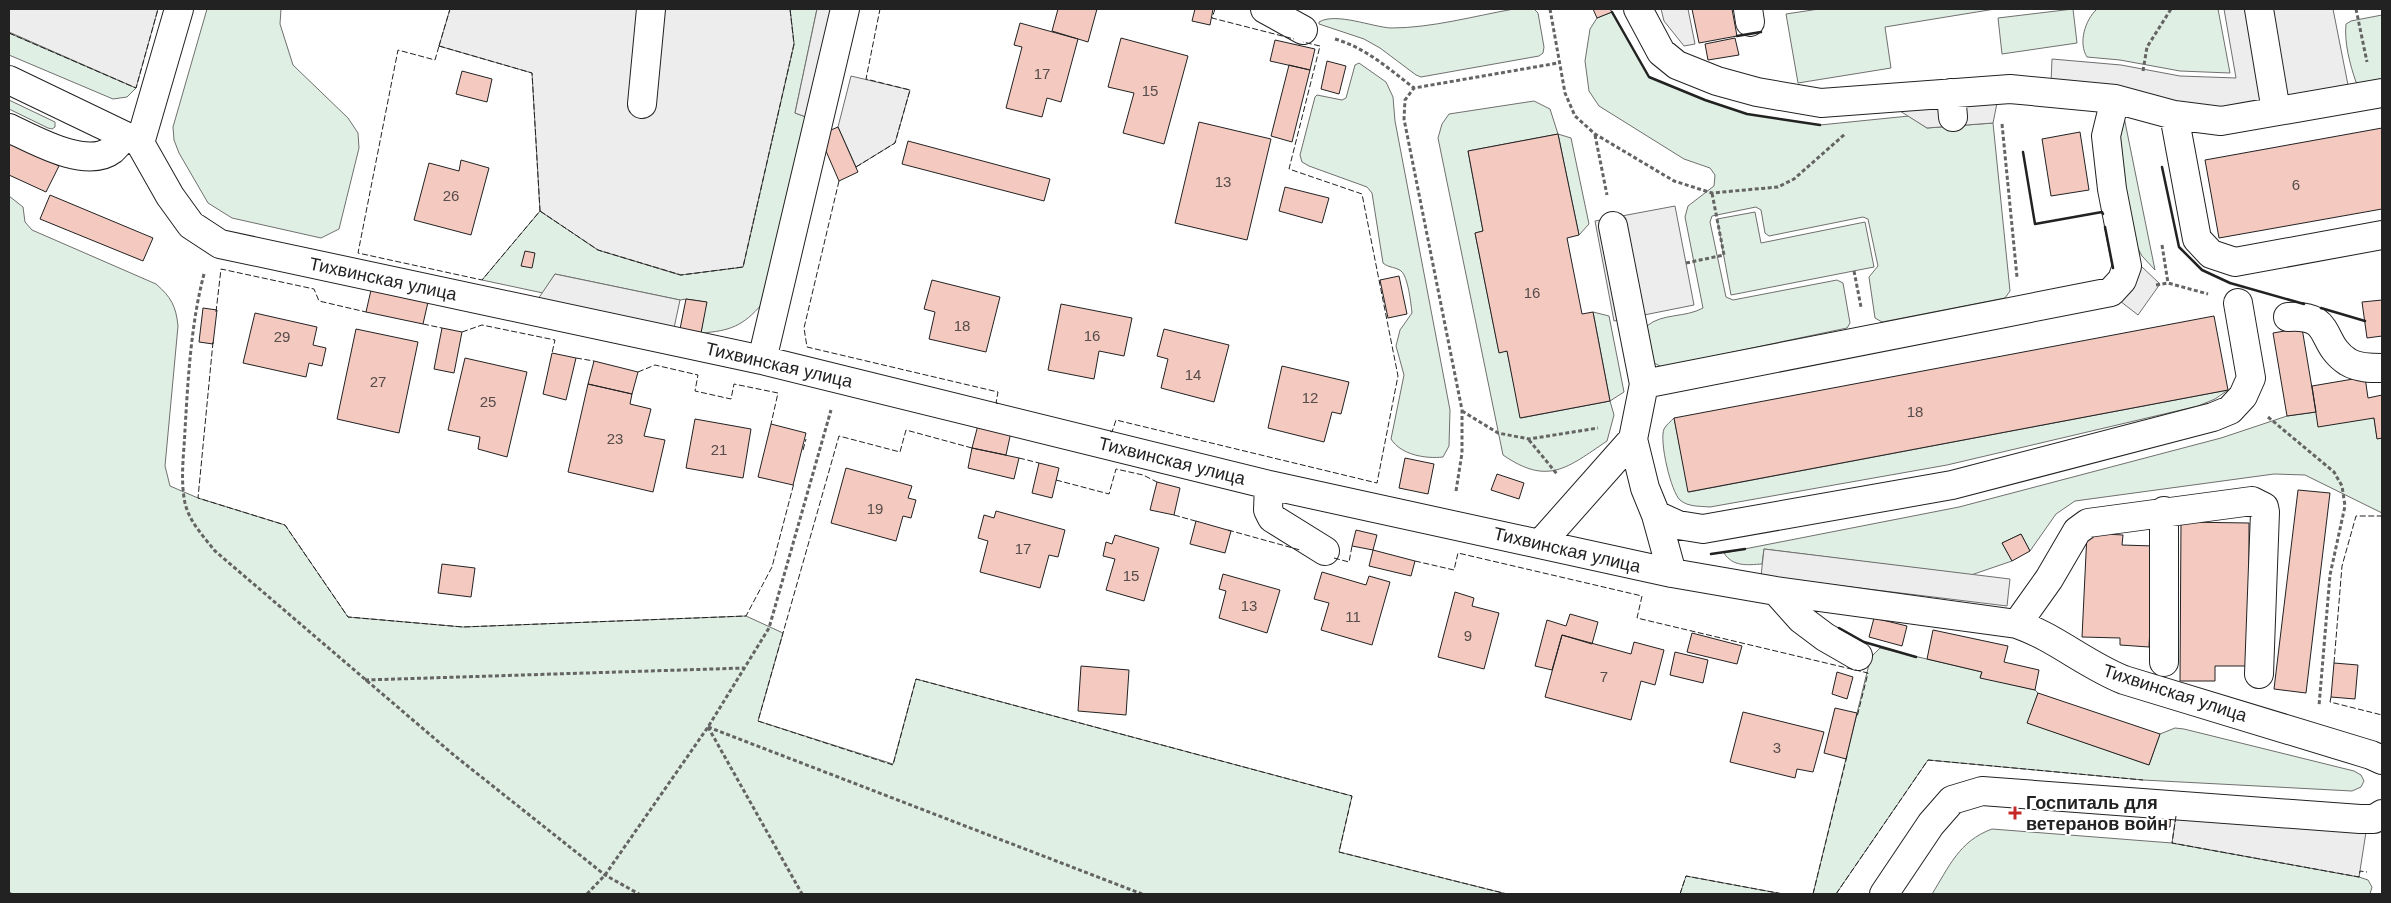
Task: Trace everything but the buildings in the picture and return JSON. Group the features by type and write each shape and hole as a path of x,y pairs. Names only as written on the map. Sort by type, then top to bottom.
{"lane":[{"path":"9,128 52,149 75,155 94,156 110,152 132,140 179,9"},
{"path":"642,104 651,9"},
{"path":"762,360 845,9"},
{"path":"1265,9 1303,30"},
{"path":"1638,9 1661,52 1677,64 1717,81 1756,92 1821,102 1872,98 1952,105 2010,88 2125,102 2174,115 2221,121 2378,94"},
{"path":"2259,9 2276,111"},
{"path":"9,80 132,140"},
{"path":"1644,384 2110,292 2122,280 2127,266 2112,189 2106,136 2125,102"},
{"path":"2174,115 2197,239 2211,254 2235,262 2382,236"},
{"name":"Тихвинская улица","path":"132,140 191,225 220,244 762,360 1269,485 1672,573 1776,591 2017,624 2040,632 2101,671 2124,680 2371,755 2382,760"},
{"path":"1613,226 1644,384 1635,430 1645,488 1656,515 1672,573"},
{"path":"1656,515 1678,525 1703,529 1952,485 2213,417 2230,410 2243,396 2251,378 2238,303"},
{"path":"2288,317 2305,316 2317,321 2338,354 2349,362 2363,367 2382,368"},
{"path":"1540,544 1635,430"},
{"path":"1269,485 1268,510 1272,518 1325,551"},
{"path":"2017,624 2049,579 2077,531 2088,522 2252,501 2264,507 2259,674"},
{"path":"2164,511 2164,662"},
{"path":"1776,591 1802,620 1825,637 1858,656"},
{"path":"1884,894 1931,824 1952,800 1982,791 2360,819 2374,819 2382,814"}],"path":[{"path":"1550,9 1558,63 1565,94 1575,116 1595,134 1674,181 1712,193 1778,186 1794,179 1844,136 1872,98"},
{"path":"2125,102 2147,47 2171,9"},
{"path":"2356,9 2378,94"},
{"path":"1303,30 1358,47 1414,88"},
{"path":"1452,524 1462,453 1462,410 1404,119 1405,100 1414,88 1558,63"},
{"path":"2002,123 2017,282"},
{"path":"1595,134 1613,226"},
{"path":"1686,263 1724,255 1712,193"},
{"path":"220,244 203,274 198,300 187,400 182,477 185,504 193,523 215,551 454,756 605,875 639,894"},
{"path":"2110,292 2168,283 2238,303"},
{"path":"587,894 605,875 708,726 769,628 840,379"},
{"path":"2243,396 2334,472 2342,486 2345,506 2330,575 2316,739"},
{"path":"1462,410 1498,433 1529,439 1635,430"},
{"path":"1529,439 1578,500"},
{"path":"365,680 744,668"},
{"path":"708,726 802,894"},
{"path":"708,726 1142,894"}],"green space":[{"path":"207,9 281,9 280,24 293,65 348,118 358,133 359,148 339,229 321,238 232,218 208,203 179,153 174,140 173,127"},
{"path":"790,9 817,9 795,113 806,117 762,304 749,318 728,329 701,333 706,302 680,300 555,274 543,293 482,280 540,211 598,250 680,275 743,267 794,44"},
{"path":"1514,9 1534,9 1538,13 1544,47 1543,53 1539,56 1421,77 1364,39 1319,24 1319,22 1326,19 1344,19 1383,27 1406,27 1437,24"},
{"path":"1819,9 1995,9 1885,27 1891,68 1798,83 1786,14"},
{"path":"2073,9 2077,43 2002,54 1998,18"},
{"path":"2097,9 2218,9 2230,73 2180,71 2120,60 2087,57 2083,45 2084,32 2089,19"},
{"path":"1612,12 1649,77 1705,100 1747,114 1820,125 1909,116 1927,128 1993,123 2010,291 2005,298 1882,322 1875,318 1869,277 1878,266 1868,219 1863,217 1769,236 1765,233 1761,210 1756,207 1712,216 1710,222 1726,297 1733,300 1837,280 1843,283 1850,323 1847,328 1662,367 1654,363 1647,326 1660,319 1703,308 1685,217 1688,206 1714,186 1715,175 1710,168 1684,159 1599,106 1589,91 1585,61 1590,29 1597,18"},
{"path":"2382,15 2382,81 2362,85 2356,82 2350,61 2346,38 2346,24 2351,21"},
{"path":"9,33 136,88 127,97 113,99 9,55"},
{"path":"1359,63 1386,82 1393,97 1395,121 1450,410 1449,446 1443,457 1414,455 1401,449 1391,439 1404,375 1396,346 1400,330 1412,313 1406,278 1401,271 1383,263 1372,193 1367,187 1309,166 1302,162 1300,155 1315,97 1317,95 1342,100 1346,98 1355,65"},
{"path":"9,100 55,122 55,127 52,129 48,128 9,109"},
{"path":"1534,101 1550,109 1558,134 1468,151 1483,231 1475,233 1499,352 1507,351 1521,418 1610,401 1614,415 1607,441 1568,465 1557,470 1545,471 1533,470 1503,455 1438,138 1442,124 1449,114"},
{"path":"2124,117 2155,270 2142,256 2135,243 2124,188 2120,139"},
{"path":"1558,134 1571,138 1589,224 1579,235"},
{"path":"9,196 23,207 25,222 32,230 156,284 165,293 174,307 178,326 165,466 170,486 198,498 285,525 348,617 463,627 746,616 783,633 758,721 893,764 916,679 1352,796 1339,852 1507,894 9,894"},
{"path":"1755,212 1761,243 1865,222 1874,267 1731,295 1717,219"},
{"path":"1593,312 1609,316 1624,392 1610,401"},
{"path":"2228,390 2215,399 2198,406 1947,465 1710,507 1690,505 1680,500 1673,487 1664,455 1664,429 1674,418 1689,492"},
{"path":"2316,412 2374,418 2377,438 2382,438 2382,513 2305,475 2274,474 2075,501 2056,514 2030,551 2021,534 2002,543 2012,561 1971,575 1764,549 1762,564 1746,565 1732,561 1724,553 1959,507 2221,438 2287,416"},
{"path":"1880,648 1982,672 1980,677 2035,690 2038,693 2028,723 2149,765 2160,734 2175,728 2354,771 2361,775 2364,781 2361,787 2352,791 2143,780 1928,760 1836,894 1813,894 1869,664 1873,655"},
{"path":"1992,829 2172,843 2359,877 2368,880 2372,887 2370,894 1932,894 1963,848 1971,840"},
{"path":"1686,876 1783,894 1680,894"}],"shaded area":[{"path":"9,9 158,9 136,88 9,32"},
{"path":"450,9 790,9 794,44 743,267 681,275 598,250 540,211 532,73 439,46"},
{"path":"817,9 832,9 806,117 795,113"},
{"path":"1661,9 1688,9 1695,44 1684,46 1664,21"},
{"path":"2224,9 2333,9 2349,90 2221,110 2051,83 2052,59 2121,65 2180,76 2236,78"},
{"path":"851,76 910,90 895,143 856,167 838,127"},
{"path":"1998,98 1993,123 1927,128 1892,106"},
{"path":"1675,206 1694,305 1614,321 1595,221"},
{"path":"2140,265 2160,284 2138,315 2120,301"},
{"path":"555,274 680,300 674,328 538,299"},
{"path":"1764,549 2010,579 2007,606 1761,576"},
{"path":"2176,815 2366,832 2359,877 2172,843"}],"fence":[{"path":"9,33 136,88 158,9"},
{"path":"439,46 450,9"},
{"path":"540,211 598,250 681,275 743,267 794,44 790,9"},
{"path":"856,167 895,143 910,90 866,79 880,9"},
{"path":"1215,9 1212,18 1294,39"},
{"path":"1110,431 1112,432 1116,420 1377,483 1398,376 1362,194 1289,169 1320,46 1303,42"},
{"path":"439,46 532,73 540,211 482,280 358,253 398,50 435,60 439,46"},
{"path":"839,181 804,328 807,347 998,392 996,403 1000,404"},
{"path":"216,312 221,269 314,289 319,301 366,312"},
{"path":"423,324 442,328"},
{"path":"462,332 482,325 555,340 552,353"},
{"path":"213,342 198,498 285,525 348,617 463,627 746,616 772,567 794,483"},
{"path":"576,358 594,361"},
{"path":"638,372 655,365 698,375 695,391 731,399 734,384 778,393 771,424"},
{"path":"972,448 906,430 900,452 839,436 758,721 893,765 916,679 1352,796 1339,852 1507,894"},
{"path":"803,450 806,439"},
{"path":"1019,458 1039,463"},
{"path":"1056,480 1109,494 1116,469 1143,475 1157,482"},
{"path":"1174,515 1199,522"},
{"path":"2334,663 2342,566 2356,516 2382,516"},
{"path":"1228,530 1300,550"},
{"path":"1334,558 1349,562 1352,546"},
{"path":"1415,561 1454,570 1458,553 1642,596 1637,618 1868,673 1857,717"},
{"path":"2331,697 2330,702 2382,715"},
{"path":"1813,894 1847,756"},
{"path":"1836,894 1928,760 2143,780"},
{"path":"2176,816 2172,843 2359,877 2360,871 2367,872"},
{"path":"1680,894 1686,876 1783,894"}],"wall":[{"path":"1612,12 1649,77 1705,100 1747,114 1820,125"},
{"path":"1737,36 1761,32"},
{"path":"2023,152 2035,224 2102,212 2103,214"},
{"path":"2162,167 2179,247 2202,270 2230,283 2304,304"},
{"path":"2105,227 2113,268"},
{"path":"2321,308 2365,321"},
{"path":"1711,554 1745,549"},
{"path":"1839,628 1864,642 1916,657"}],"place":[{"name":"Госпиталь для ветеранов войн","path":"2015,813"}]}
